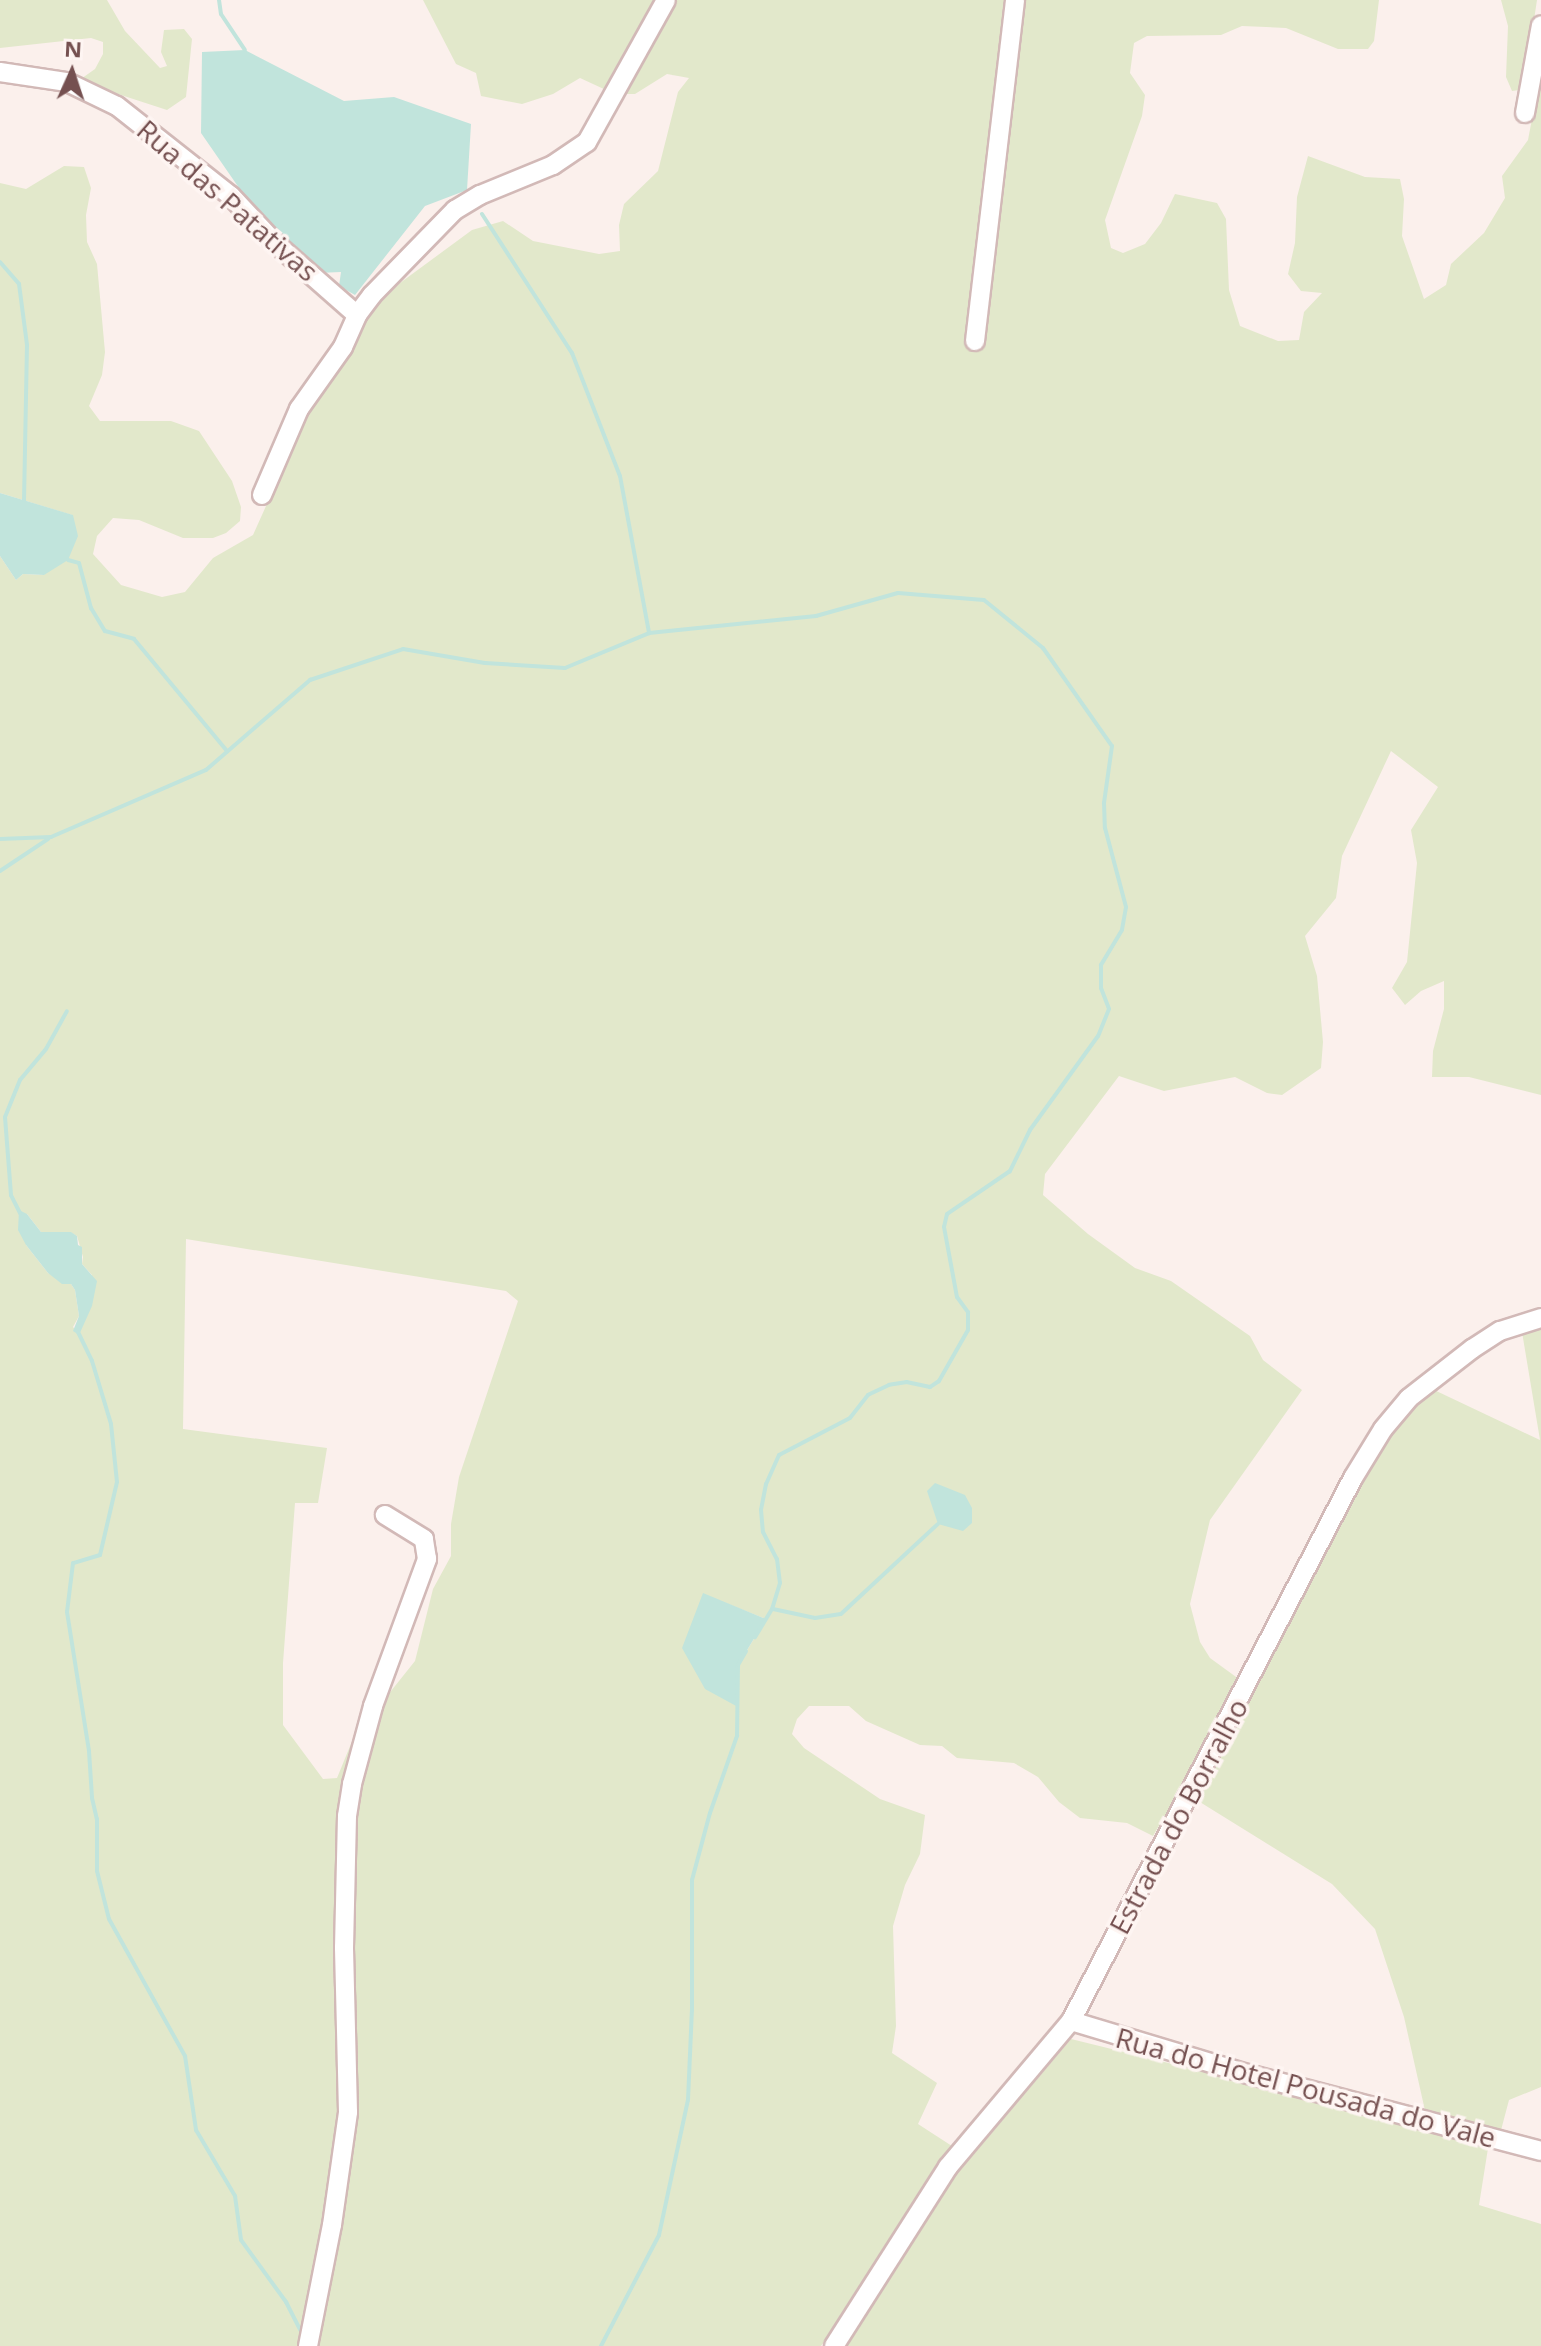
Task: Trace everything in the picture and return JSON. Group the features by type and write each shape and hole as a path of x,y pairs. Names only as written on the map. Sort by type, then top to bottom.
{"street":[{"path":"262,495 299,409 343,347 357,315 392,272 455,210 480,195 553,165 587,142 666,0"},
{"path":"975,341 1015,0"},
{"path":"1525,113 1541,25"},
{"name":"Rua das Patativas","path":"0,72 67,82 117,106 231,196 275,243 357,315"},
{"name":"Estrada do Borralho","path":"834,2346 948,2167 1071,2021 1353,1478 1383,1429 1409,1398 1472,1349 1500,1331 1541,1318"},
{"path":"308,2346 345,2149 349,2073 345,1880 352,1784 373,1706 407,1620 428,1553 419,1535 385,1515"},
{"name":"Rua do Hotel Pousada do Vale","path":"1071,2021 1248,2074 1541,2151"}],"green space":[{"path":"0,0 107,0 125,31 160,68 167,66 161,52 164,30 184,29 192,39 186,97 167,110 78,81 95,69 103,54 103,42 91,38 0,48"},
{"path":"423,0 661,0 606,90 580,78 553,94 522,104 481,96 476,73 456,64"},
{"path":"671,0 1009,0 983,220 1000,214 1023,0 1379,0 1374,41 1368,49 1338,49 1286,28 1242,26 1221,35 1147,36 1134,43 1130,73 1145,95 1142,116 1105,220 1111,248 1123,253 1145,244 1161,223 1175,194 1217,203 1226,219 1229,290 1240,326 1278,341 1299,340 1304,312 1322,293 1301,291 1288,274 1295,243 1297,197 1308,156 1365,177 1400,179 1404,199 1402,236 1424,299 1446,285 1451,264 1484,233 1505,198 1502,176 1528,140 1541,71 1541,1095 1469,1077 1432,1077 1433,1051 1444,1009 1444,981 1421,991 1405,1005 1392,988 1407,962 1417,863 1411,830 1438,787 1391,751 1342,856 1336,898 1305,936 1317,976 1323,1042 1321,1068 1282,1095 1267,1093 1235,1077 1164,1091 1119,1076 1045,1174 1043,1195 1088,1234 1135,1268 1171,1281 1250,1336 1263,1360 1302,1390 1210,1520 1190,1604 1200,1642 1210,1658 1243,1682 1153,1836 1127,1823 1080,1818 1059,1802 1038,1777 1014,1763 957,1758 942,1746 920,1745 866,1721 849,1706 809,1706 797,1719 792,1734 804,1748 880,1799 925,1815 920,1854 905,1885 893,1926 896,2026 892,2053 937,2083 918,2124 955,2148 821,2346 0,2346 0,556 16,580 23,574 44,575 72,515 0,493 0,183 26,189 64,166 84,167 91,188 86,215 87,242 97,264 105,352 102,375 89,406 100,421 171,421 199,431 232,481 241,507 240,521 226,533 213,538 183,538 139,520 113,518 97,536 93,554 121,585 162,597 185,592 213,558 253,535 314,399 352,349 370,313 400,283 472,230 503,221 533,241 599,254 620,251 619,225 624,204 658,171 678,92 689,78 667,74 635,94 620,94","holes":["27,1214 41,1232 70,1232 77,1236 82,1264 92,1275 79,1334 73,1327 79,1316 75,1290 71,1284 48,1273 26,1245","186,1239 506,1291 518,1301 459,1477 451,1524 451,1556 433,1589 415,1661 379,1706 362,1717 337,1778 323,1779 283,1725 283,1663 295,1503 318,1503 327,1448 183,1429","703,1594 766,1619 738,1665 737,1707"]},
{"path":"1501,0 1537,0 1526,73 1519,90 1512,91 1506,77 1508,26"},
{"path":"1541,1328 1541,2087 1509,2100 1500,2134 1426,2115 1404,2017 1375,1929 1332,1884 1195,1799 1368,1464 1395,1424 1430,1388 1540,1440 1522,1332"},
{"path":"1071,2039 1489,2142 1479,2205 1541,2224 1541,2346 835,2346 918,2220"}],"water":[{"path":"245,50 344,101 394,97 471,124 467,190 425,206 355,295 339,286 341,272 318,273 275,240 201,133 202,52"},
{"path":"0,493 73,515 78,536 68,560 44,575 23,574 16,580 0,556"},
{"path":"19,1210 27,1214 41,1232 71,1232 77,1236 78,1245 82,1247 82,1264 97,1281 92,1306 79,1335 73,1331 79,1316 75,1290 71,1284 62,1284 48,1273 26,1245 18,1230"},
{"path":"935,1483 965,1495 972,1508 972,1523 963,1531 938,1524 927,1491"},
{"path":"703,1593 766,1619 738,1665 738,1707 705,1689 682,1648"}],"waterway":[{"path":"219,0 221,14 245,50"},
{"path":"482,214 572,353 620,476 649,633"},
{"path":"0,262 19,284 27,345 24,501"},
{"path":"68,560 79,563 91,608 105,631 134,639 227,751"},
{"path":"0,839 51,837 206,770 310,680 403,649 485,663 565,668 649,633 816,616 898,593 984,600 1043,648 1112,746 1104,803 1105,828 1126,907 1122,930 1101,965 1101,988 1109,1009 1098,1036 1030,1130 1010,1171 947,1214 944,1227 957,1297 968,1312 968,1330 939,1381 930,1387 907,1382 889,1385 868,1395 850,1418 779,1455 766,1484 761,1510 763,1532 777,1559 780,1583 772,1609 755,1637"},
{"path":"0,871 48,839"},
{"path":"20,1213 11,1195 5,1117 20,1080 46,1049 67,1011"},
{"path":"78,1332 92,1361 111,1424 117,1482 100,1555 73,1563 67,1612 97,1819 97,1871 109,1919 185,2056 196,2130 235,2196 241,2240 286,2302 300,2330"},
{"path":"773,1609 815,1618 841,1614 938,1524"},
{"path":"601,2346 659,2235 688,2100 692,1880 710,1813 737,1736 738,1665 746,1651"}]}
